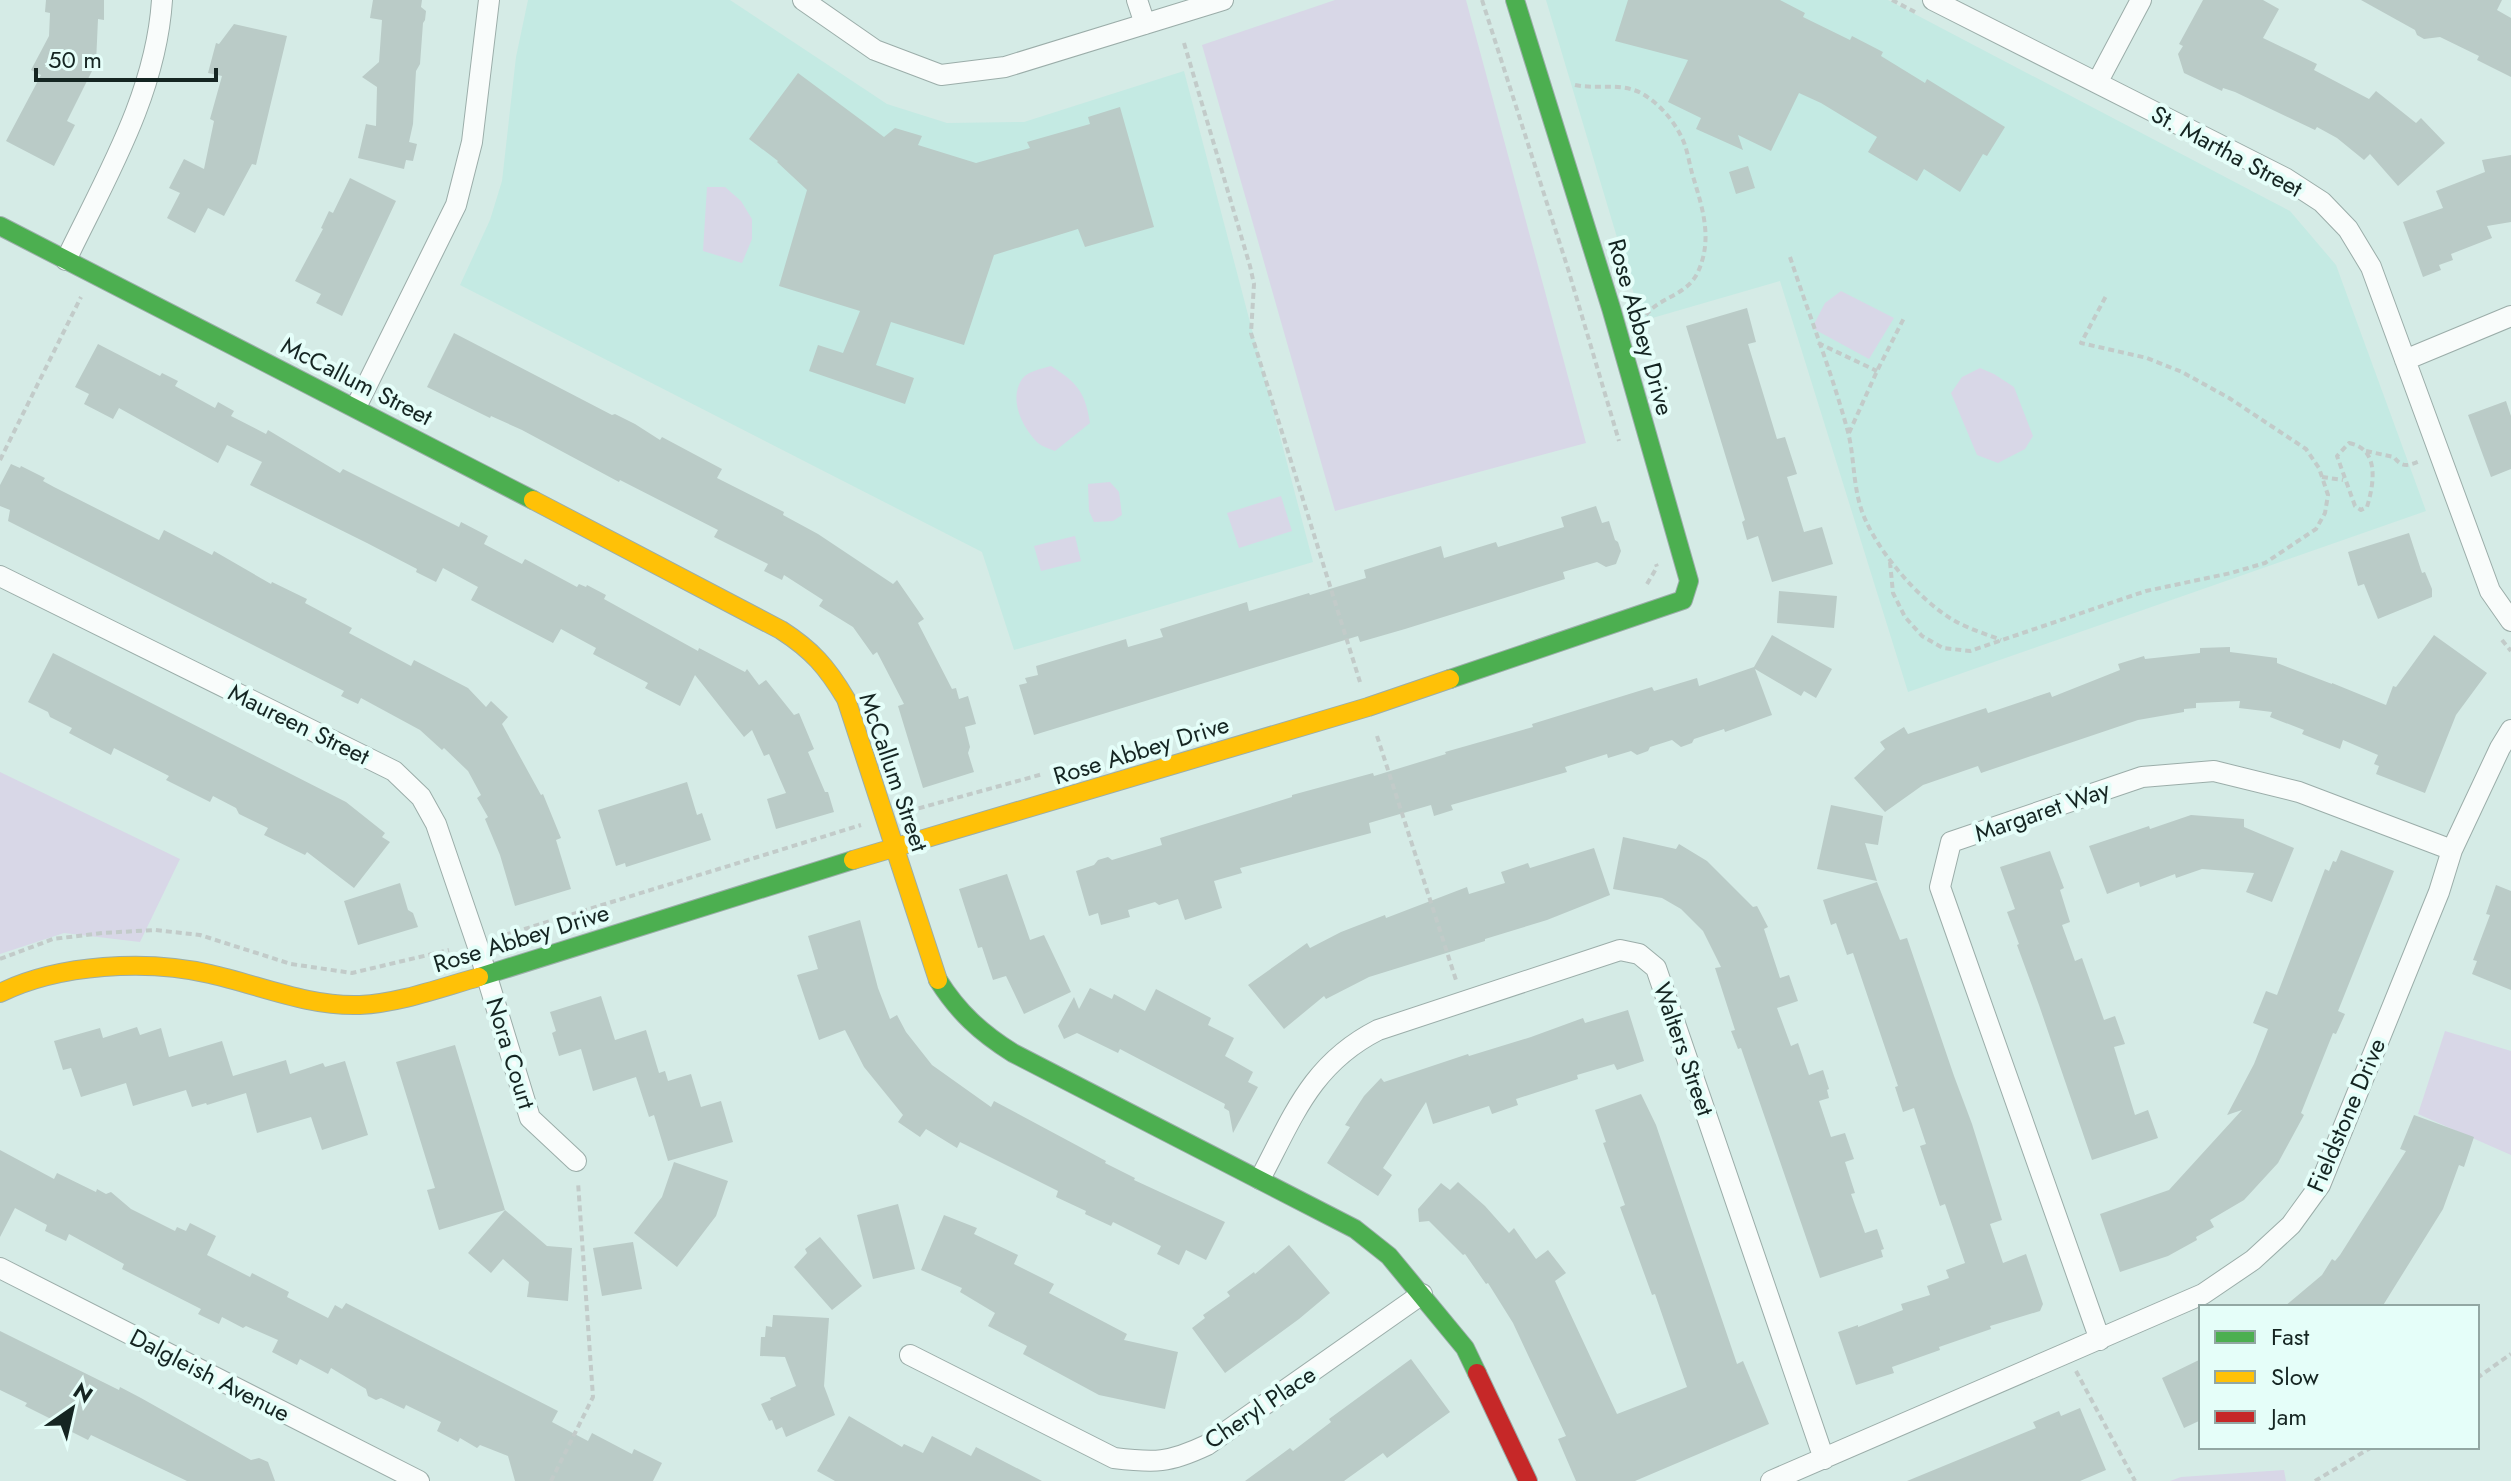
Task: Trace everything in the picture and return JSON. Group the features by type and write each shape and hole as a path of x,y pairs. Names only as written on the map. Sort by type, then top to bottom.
{"street":[{"path":"66,260 137,115 160,33 162,0"},
{"path":"356,407 456,205 472,142 489,0"},
{"path":"803,0 875,50 941,75 1005,67 1223,0"},
{"path":"1137,0 1145,24"},
{"name":"Rose Abbey Drive","path":"0,993 60,974 135,965 208,973 303,999 359,1005 408,997 895,847 1368,707 1683,600 1689,581 1611,308 1515,0"},
{"path":"2097,83 2141,0"},
{"name":"St. Martha Street","path":"1926,7 2097,83 2285,178 2322,202 2348,229 2371,267 2504,628"},
{"name":"McCallum Street","path":"0,226 356,407 739,607 807,647 829,670 846,699 938,980 956,1009 980,1033 1013,1053 1355,1229 1389,1256 1465,1348 1528,1481"},
{"path":"2405,360 2511,316"},
{"name":"Maureen Street","path":"0,576 394,771 421,797 436,824 486,975"},
{"name":"Fieldstone Drive","path":"1771,1481 2203,1294 2253,1260 2291,1225 2320,1185 2439,892 2452,850 2511,730"},
{"name":"Margaret Way","path":"2100,1340 1940,887 1951,842 2142,777 2214,771 2299,792 2452,850"},
{"name":"Walters Street","path":"1260,1179 1306,1092 1337,1056 1355,1042 1378,1030 1620,950 1639,954 1656,968 1824,1459"},
{"name":"Nora Court","path":"486,975 530,1118 576,1161"},
{"name":"Dalgleish Avenue","path":"0,1268 419,1481"},
{"name":"Cheryl Place","path":"910,1355 1114,1458 1146,1462 1179,1458 1207,1445 1422,1294"}],"path":[{"path":"1482,0 1568,269 1621,448"},
{"path":"1892,0 1926,7"},
{"path":"1184,43 1250,266 1254,284 1251,333 1361,684"},
{"path":"1575,85 1592,88 1620,86 1644,95 1666,114 1682,138 1706,223 1706,247 1696,275 1680,294 1651,308 1646,315"},
{"path":"1790,257 1848,435 1861,509 1890,562 1924,600 1956,622 2001,640"},
{"path":"0,460 93,274"},
{"path":"1890,562 1893,593 1905,617 1922,636 1943,648 1970,651 2146,591 2265,563 2316,529 2325,513 2328,495 2319,468 2306,449 2194,378 2147,358 2081,343 2106,296"},
{"path":"1848,435 1905,316"},
{"path":"1818,343 1877,371"},
{"path":"2349,443 2359,445 2365,451 2372,465 2372,489 2367,507 2361,510 2355,506 2337,456 2349,443"},
{"path":"2365,451 2394,457 2399,464 2407,466 2422,460"},
{"path":"2322,477 2344,481"},
{"path":"1645,587 1657,567 1653,552"},
{"path":"2504,628 2511,651"},
{"path":"1377,736 1463,1002"},
{"name":"Rose Abbey Drive","path":"909,811 1044,773"},
{"path":"505,935 861,825"},
{"path":"551,1481 593,1397 576,1161"},
{"path":"2068,1354 2135,1481"},
{"path":"2479,1377 2511,1354"},
{"path":"2315,1481 2369,1449"}],"shaded area":[{"path":"528,0 730,0 887,104 947,123 1024,122 1184,71 1313,562 1014,650 982,552 460,285 490,220 502,181 516,57"},
{"path":"1335,0 1466,0 1586,443 1335,511 1202,45"},
{"path":"1546,0 1888,0 2290,211 2336,265 2426,511 1908,692 1780,281 1642,321"},
{"path":"707,187 725,187 741,201 752,219 752,239 742,263 703,251"},
{"path":"1841,291 1894,318 1869,359 1812,328 1825,303"},
{"path":"1051,366 1078,389 1090,423 1055,451 1038,443 1027,430 1016,396 1025,376"},
{"path":"1980,368 2014,387 2033,436 2025,449 1998,463 1977,455 1951,393 1962,377"},
{"path":"1110,482 1119,492 1122,515 1113,521 1094,522 1089,511 1088,484"},
{"path":"1281,496 1292,531 1239,548 1227,513"},
{"path":"1075,536 1081,561 1041,571 1034,546"},
{"path":"0,772 180,859 140,942 64,933 0,954"},
{"path":"2445,1031 2511,1051 2511,1155 2418,1114"},
{"path":"2284,1470 2286,1481 2170,1481 2181,1477"}],"building":[{"path":"46,0 104,0 104,20 98,19 96,63 67,121 75,125 54,166 6,141 41,75 31,70 49,36 50,13 45,12"},
{"path":"373,0 422,0 421,7 426,11 409,142 417,144 413,161 406,160 404,169 358,158 366,124 376,126 377,87 362,77 379,62 382,20 370,18"},
{"path":"1628,0 1780,0 1805,13 1803,17 1883,52 1881,56 1925,83 1927,79 2005,127 1987,156 1983,154 1960,192 1924,169 1917,181 1868,152 1877,137 1799,93 1771,151 1738,135 1743,150 1696,129 1701,118 1668,102 1688,60 1615,41"},
{"path":"2203,0 2263,0 2279,9 2263,38 2317,64 2314,70 2369,99 2376,91 2416,123 2421,118 2445,143 2398,186 2370,154 2364,160 2337,138 2317,127 2315,130 2235,92 2223,88 2222,91 2184,73 2178,54 2183,46 2179,44"},
{"path":"2361,0 2502,0 2497,10 2511,18 2511,77 2477,60 2479,56 2440,37 2424,39 2415,30"},
{"path":"234,24 287,36 256,165 252,164 224,216 208,208 195,233 167,218 180,193 169,188 184,159 204,169 214,121 210,119 222,76 208,73 216,43 219,44"},
{"path":"798,73 884,137 895,128 922,136 918,145 976,163 1030,148 1027,142 1090,124 1088,117 1120,107 1154,227 1085,247 1078,229 994,255 964,345 891,322 876,365 914,378 905,404 809,371 818,345 843,353 860,311 779,286 807,190 778,161 749,139"},
{"path":"2511,155 2511,222 2487,226 2492,238 2451,254 2453,260 2439,265 2441,270 2423,277 2403,222 2443,208 2436,191 2485,172 2482,160"},
{"path":"1748,166 1755,188 1736,194 1729,172"},
{"path":"350,178 396,201 342,316 316,303 321,294 295,281 323,229 329,211 333,213"},
{"path":"1747,308 1756,342 1748,344 1777,439 1785,437 1797,474 1787,477 1804,532 1822,527 1833,564 1772,582 1758,536 1747,540 1742,522 1745,520 1686,326"},
{"path":"454,333 722,469 717,478 784,512 783,515 818,534 893,584 897,580 924,619 918,623 952,689 956,688 959,699 968,696 976,724 965,727 974,772 923,788 898,706 904,704 877,652 873,655 853,627 819,606 823,600 784,575 782,580 764,571 768,564 714,537 718,530 522,430 427,387"},
{"path":"98,344 160,376 162,373 178,381 175,386 215,408 218,402 234,411 231,416 266,434 268,430 340,473 343,469 459,527 461,522 488,536 484,544 522,564 525,559 577,587 579,584 587,585 606,595 604,599 698,651 699,648 745,672 747,669 759,685 766,680 794,715 799,713 814,749 808,752 825,792 828,792 834,812 776,829 767,799 786,793 769,754 764,756 752,730 744,737 695,675 680,706 645,688 648,683 593,654 596,648 561,629 553,643 471,600 478,587 443,568 436,582 416,572 417,569 250,485 262,462 227,445 218,463 119,408 113,419 84,404 89,394 75,387"},
{"path":"2506,401 2511,416 2511,469 2491,477 2468,415"},
{"path":"11,464 45,478 43,481 54,487 159,540 164,530 212,555 214,551 271,584 307,599 305,603 352,628 349,633 411,666 414,660 468,688 486,707 491,701 508,717 502,724 543,794 561,838 556,840 571,889 515,906 500,855 485,819 488,817 477,798 481,795 468,771 444,748 442,750 420,730 361,698 358,704 341,696 344,691 8,521 10,510 0,506 0,485"},
{"path":"1596,506 1602,523 1609,521 1618,542 1621,551 1616,564 1606,567 1597,562 1563,572 1565,579 1405,629 1360,642 1358,636 1034,735 1019,685 1027,683 1025,678 1038,675 1036,666 1126,639 1128,647 1163,637 1160,629 1247,602 1249,611 1310,595 1366,578 1364,570 1441,546 1444,558 1496,542 1498,547 1564,527 1561,517"},
{"path":"2409,533 2422,573 2425,572 2432,589 2432,597 2378,619 2364,584 2358,586 2348,552"},
{"path":"1779,591 1837,596 1834,628 1777,623"},
{"path":"1772,635 1832,669 1816,698 1804,691 1801,696 1755,669 1772,715 1725,732 1724,729 1694,739 1681,747 1672,740 1637,755 1631,751 1608,758 1607,754 1565,767 1567,772 1451,805 1453,810 1434,816 1431,805 1369,823 1371,833 1240,868 1242,873 1214,881 1222,908 1185,920 1178,899 1128,910 1130,917 1101,925 1098,913 1089,916 1076,871 1094,865 1098,860 1108,857 1112,860 1162,845 1160,838 1292,795 1373,773 1374,776 1652,687 1654,691 1697,678 1699,686 1754,667"},
{"path":"2434,635 2487,673 2456,715 2425,793 2376,774 2379,766 2374,764 2378,755 2343,740 2340,749 2270,717 2272,712 2239,708 2240,701 2196,703 2196,708 2184,709 2184,712 2138,720 1981,773 1978,766 1923,785 1885,812 1854,778 1885,749 1880,742 1904,727 1908,734 1986,708 1988,713 2050,692 2052,697 2120,670 2118,664 2144,656 2145,659 2200,653 2200,648 2230,647 2230,652 2277,658 2277,663 2386,705 2393,686 2396,687"},
{"path":"53,653 346,802 385,833 382,837 390,842 354,888 307,852 305,855 264,835 268,828 239,814 236,808 213,796 210,802 166,780 169,776 114,748 111,755 69,733 72,728 28,702"},
{"path":"687,782 697,815 702,813 711,840 626,867 625,863 616,866 598,810"},
{"path":"1831,805 1883,816 1878,845 1865,843 1877,881 1817,869"},
{"path":"2191,815 2244,819 2244,827 2294,848 2272,902 2246,892 2254,873 2202,869 2176,878 2175,874 2140,887 2139,882 2107,894 2089,846"},
{"path":"1623,837 1676,849 1679,844 1707,861 1753,907 1757,906 1768,927 1764,929 1780,978 1789,975 1798,1001 1777,1008 1791,1046 1798,1043 1809,1075 1823,1070 1829,1098 1819,1101 1831,1137 1845,1133 1854,1159 1845,1162 1855,1193 1851,1194 1865,1233 1877,1229 1884,1249 1881,1250 1883,1257 1820,1278 1741,1048 1738,1049 1731,1031 1735,1030 1715,968 1721,967 1703,931 1681,909 1662,898 1613,889"},
{"path":"1594,848 1610,895 1547,920 1369,977 1326,999 1324,996 1284,1029 1248,985 1307,943 1310,948 1341,932 1467,887 1469,894 1505,883 1501,872 1528,863 1530,868"},
{"path":"2341,850 2394,871 2338,1011 2345,1014 2336,1034 2333,1033 2301,1113 2304,1115 2278,1163 2244,1200 2210,1220 2214,1227 2168,1256 2120,1272 2100,1214 2169,1190 2242,1110 2227,1115 2254,1064 2268,1029 2253,1023 2266,991 2277,995 2325,869 2329,871"},
{"path":"2050,851 2064,888 2060,890 2070,922 2062,925 2075,961 2082,958 2104,1020 2115,1016 2125,1044 2114,1047 2135,1115 2148,1110 2158,1138 2092,1160 2017,945 2007,912 2015,909 2000,867"},
{"path":"1007,874 1030,940 1044,935 1071,992 1024,1014 1006,976 993,980 982,947 978,948 959,889"},
{"path":"1877,882 1900,940 1907,938 1972,1124 2002,1220 1990,1224 2003,1263 2026,1254 2043,1304 2040,1311 1990,1326 1991,1329 1892,1367 1894,1373 1856,1385 1838,1332 1903,1310 1901,1304 1930,1295 1927,1286 1949,1278 1946,1270 1965,1263 1945,1204 1940,1206 1920,1146 1926,1144 1914,1108 1903,1112 1895,1087 1898,1086 1853,953 1847,955 1836,923 1831,925 1823,900"},
{"path":"400,883 408,910 413,913 418,927 358,945 344,901"},
{"path":"2496,885 2511,891 2511,990 2472,974 2477,961 2473,960 2490,915 2486,914"},
{"path":"860,920 878,988 890,1019 897,1015 932,1065 991,1107 994,1101 1106,1161 1134,1180 1225,1222 1206,1260 1186,1250 1179,1265 1157,1254 1161,1246 1113,1222 1111,1226 1085,1214 1086,1211 1056,1197 1058,1191 960,1142 957,1148 926,1129 920,1137 898,1122 903,1115 864,1067 845,1030 819,1040 797,975 818,969 808,936"},
{"path":"1090,988 1112,999 1114,994 1145,1011 1156,989 1211,1018 1208,1025 1234,1038 1225,1056 1253,1072 1248,1082 1258,1087 1233,1133 1225,1104 1120,1049 1118,1053 1077,1033 1064,1039 1058,1026 1074,997 1079,1009"},
{"path":"601,996 615,1040 646,1030 659,1073 665,1071 668,1081 691,1074 701,1107 721,1101 733,1142 668,1161 654,1115 649,1117 636,1077 593,1091 581,1049 559,1056 550,1012"},
{"path":"1628,1010 1644,1061 1617,1070 1614,1064 1577,1075 1578,1079 1516,1099 1518,1105 1492,1114 1489,1106 1433,1124 1426,1102 1383,1168 1392,1175 1378,1196 1327,1163 1350,1127 1345,1125 1364,1096 1381,1078 1384,1082 1583,1018 1585,1023"},
{"path":"137,1027 140,1035 161,1028 169,1057 222,1041 233,1076 286,1060 290,1074 323,1063 325,1067 345,1061 368,1135 322,1150 311,1117 257,1133 246,1093 192,1107 186,1090 133,1106 126,1083 81,1097 71,1068 63,1070 54,1041 100,1028 103,1038"},
{"path":"455,1045 505,1210 439,1230 427,1190 435,1188 396,1062"},
{"path":"1641,1094 1656,1125 1737,1364 1743,1361 1769,1424 1635,1481 1576,1481 1558,1439 1566,1436 1513,1323 1465,1254 1429,1221 1419,1222 1418,1209 1441,1183 1450,1190 1458,1182 1509,1233 1514,1228 1536,1259 1548,1250 1566,1273 1555,1281 1617,1414 1687,1387 1655,1294 1652,1295 1620,1207 1625,1205 1595,1110"},
{"path":"2414,1115 2474,1137 2464,1167 2459,1165 2443,1209 2383,1305 2286,1305 2322,1275 2332,1259 2335,1261 2340,1255 2406,1151 2400,1149"},
{"path":"0,1150 54,1179 57,1173 96,1192 97,1189 106,1194 111,1192 131,1209 175,1231 177,1227 186,1231 190,1223 216,1236 207,1255 289,1292 287,1297 328,1318 335,1305 342,1309 346,1303 558,1411 552,1422 588,1441 592,1433 632,1454 634,1449 662,1463 653,1481 515,1481 508,1456 480,1445 477,1448 460,1438 458,1442 437,1431 441,1422 406,1405 404,1409 381,1398 376,1400 368,1396 366,1389 331,1368 328,1374 300,1359 297,1365 272,1352 278,1340 222,1317 219,1324 198,1314 201,1309 122,1269 124,1264 69,1234 66,1241 45,1231 47,1225 15,1208 0,1237"},
{"path":"674,1162 728,1181 716,1216 677,1267 634,1233 662,1197"},
{"path":"898,1204 915,1269 873,1279 857,1215"},
{"path":"505,1210 547,1246 572,1248 568,1301 527,1297 529,1282 503,1259 491,1273 468,1253"},
{"path":"944,1215 977,1228 974,1234 1018,1255 1014,1264 1054,1284 1049,1293 1127,1334 1124,1340 1178,1352 1165,1409 1099,1395 1023,1354 1027,1346 988,1326 995,1313 960,1292 962,1288 921,1270"},
{"path":"820,1237 862,1286 832,1310 794,1267 807,1253 805,1249"},
{"path":"633,1242 642,1289 602,1296 593,1248"},
{"path":"1289,1245 1330,1293 1225,1373 1192,1328 1205,1318 1203,1315 1230,1296 1227,1292 1255,1274"},
{"path":"773,1315 829,1318 824,1386 835,1415 786,1437 782,1427 776,1430 772,1420 769,1421 761,1404 796,1386 785,1357 760,1356 761,1337 765,1337 766,1326 772,1327"},
{"path":"0,1331 119,1390 120,1387 251,1460 259,1458 268,1462 275,1481 187,1481 91,1435 88,1440 60,1426 25,1406 27,1403 0,1390"},
{"path":"1411,1359 1450,1412 1387,1458 1383,1453 1344,1481 1245,1481 1290,1448 1293,1451 1331,1422 1329,1419"},
{"path":"2199,1360 2199,1421 2184,1428 2162,1378"},
{"path":"2080,1408 2106,1470 2080,1481 1907,1481 2036,1428 2033,1422 2059,1411 2061,1416"},
{"path":"849,1416 902,1447 904,1444 923,1453 932,1436 971,1456 976,1447 1042,1481 835,1481 817,1471"}],"traffic: fast":[{"path":"1450,679 1683,600 1689,581 1611,308 1515,0"},
{"path":"0,226 533,500"},
{"path":"479,977 853,860"},
{"path":"938,980 971,1021 1013,1053 1355,1229 1389,1256 1465,1348 1477,1373"}],"traffic: slow":[{"path":"533,500 781,630 825,668 846,699 938,980"},
{"path":"853,860 1368,707 1450,679"},
{"path":"0,993 23,983 76,970 131,966 185,969 322,1003 360,1005 405,998 479,977"}],"traffic: jam":[{"path":"1477,1373 1528,1481"}]}
